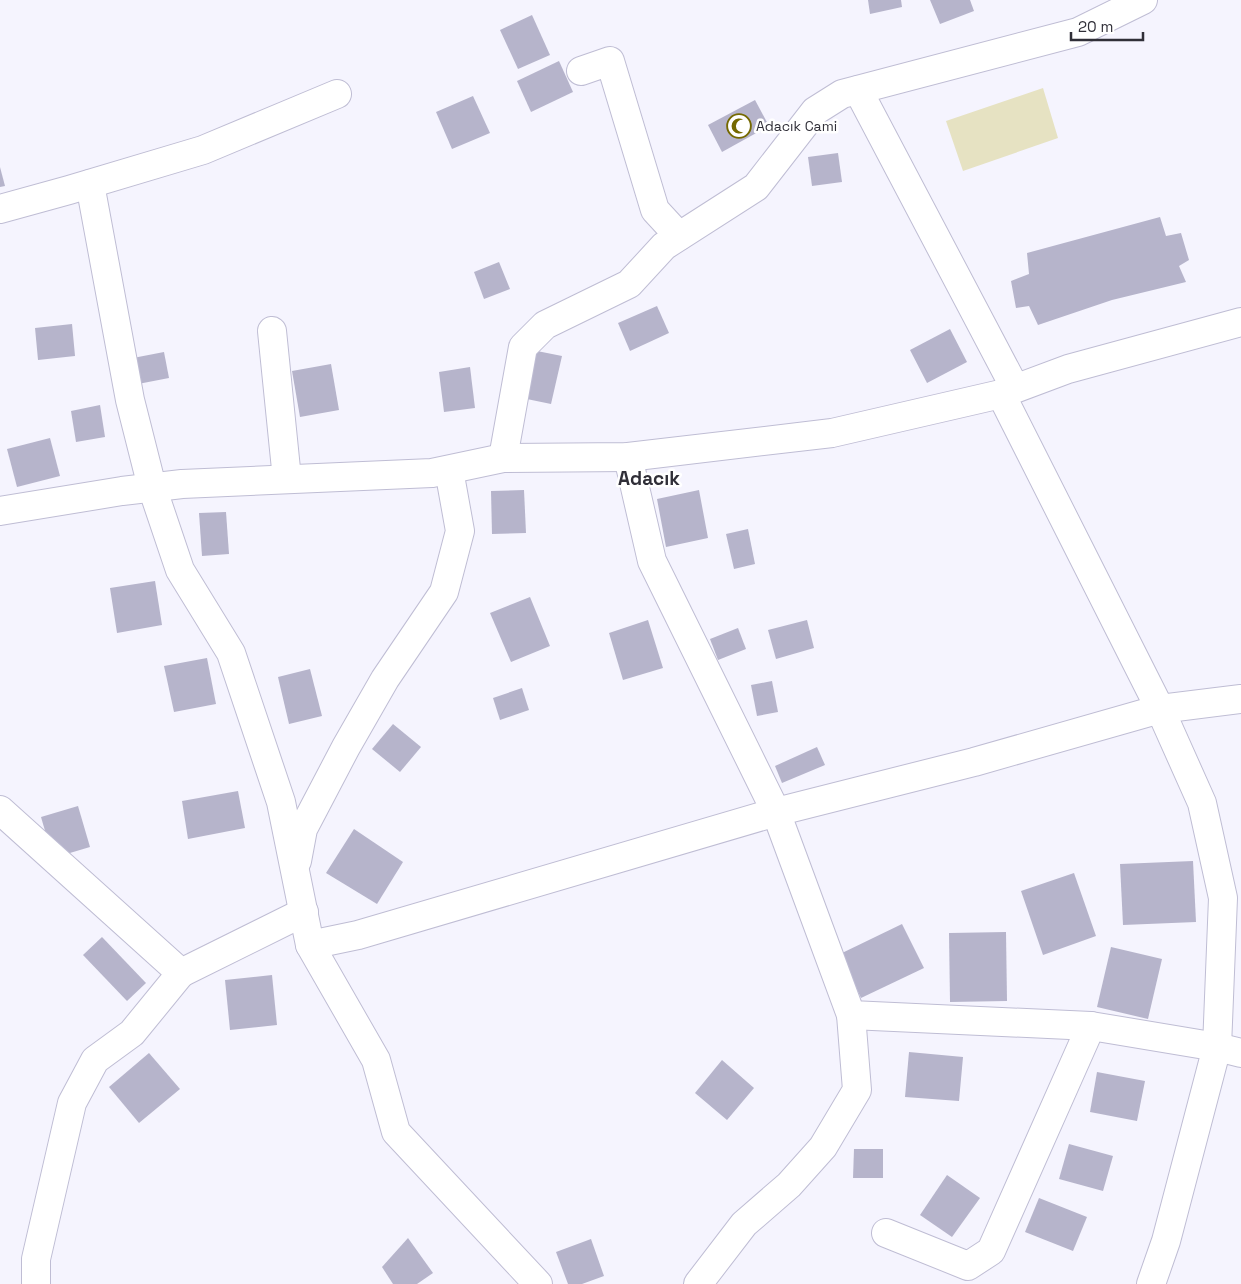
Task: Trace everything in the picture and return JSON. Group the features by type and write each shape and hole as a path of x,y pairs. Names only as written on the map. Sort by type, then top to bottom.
{"street":[{"path":"503,458 523,347 545,325 629,284 664,246 756,187 815,112 842,94 1078,32 1143,0"},
{"path":"581,72 610,61 655,210 679,236"},
{"path":"858,90 1008,391 1160,709 1202,803 1223,898 1229,1050 1151,1284"},
{"path":"0,208 90,184 203,150 336,94"},
{"path":"90,184 130,400 152,487 180,570 231,653 281,802 310,946 376,1060 396,1132 538,1284"},
{"path":"0,511 182,484 432,473 503,458 628,457 832,434 1008,391 1068,369 1241,322"},
{"path":"272,331 288,479"},
{"path":"628,457 652,561 776,812 851,1015 857,1090 823,1147 789,1185 744,1224 698,1284"},
{"path":"295,872 303,829 346,747 385,679 444,592 460,531 449,470"},
{"path":"310,946 358,935 776,812 974,762 1160,709 1241,699"},
{"path":"0,810 181,973"},
{"path":"36,1284 36,1258 72,1103 95,1060 132,1033 181,973 304,912"},
{"path":"851,1015 1091,1026 1229,1050"},
{"path":"886,1232 968,1266 991,1251 1091,1026"}],"shaded area":[{"path":"1043,88 1058,138 963,171 946,121"}],"building":[{"path":"868,0 901,0 902,7 870,14"},
{"path":"930,0 970,0 974,11 940,24"},
{"path":"532,15 550,55 518,69 500,30"},
{"path":"559,61 573,92 531,112 517,81"},
{"path":"473,96 490,133 452,149 436,112"},
{"name":"Adacık Cami","path":"755,100 769,126 722,152 708,125"},
{"path":"838,153 842,182 812,186 808,157"},
{"path":"0,167 5,186 0,187"},
{"path":"1160,217 1166,236 1181,233 1189,260 1179,266 1186,282 1112,300 1038,325 1029,306 1016,308 1011,281 1029,274 1027,253"},
{"path":"499,262 510,289 484,299 474,272"},
{"path":"657,306 669,333 630,351 618,323"},
{"path":"72,324 75,356 38,360 35,328"},
{"path":"950,329 967,362 927,383 910,350"},
{"path":"532,350 562,356 551,404 522,398"},
{"path":"164,352 169,378 138,384 133,358"},
{"path":"331,364 339,410 300,417 292,371"},
{"path":"470,367 475,408 444,412 439,372"},
{"path":"100,405 105,437 76,442 71,411"},
{"path":"50,438 60,476 17,487 7,449"},
{"path":"524,490 526,533 492,534 491,491"},
{"path":"699,490 708,538 666,547 657,499"},
{"path":"226,512 229,554 202,556 199,513"},
{"path":"748,529 755,564 734,569 726,534"},
{"path":"155,581 162,625 117,633 110,588"},
{"path":"530,597 550,646 511,662 490,613"},
{"path":"648,620 663,668 623,680 609,633"},
{"path":"807,620 814,648 776,659 768,630"},
{"path":"738,628 746,649 718,660 710,639"},
{"path":"207,658 216,704 174,712 164,666"},
{"path":"310,669 322,716 289,724 278,677"},
{"path":"772,681 778,712 757,716 751,685"},
{"path":"522,688 529,710 500,720 493,698"},
{"path":"393,724 421,747 400,772 372,749"},
{"path":"817,747 825,765 782,783 775,766"},
{"path":"238,791 245,828 188,839 182,801"},
{"path":"78,806 90,847 53,858 41,817"},
{"path":"354,829 403,862 377,904 326,873"},
{"path":"1193,861 1196,922 1123,925 1120,864"},
{"path":"1074,873 1096,936 1043,955 1021,891"},
{"path":"902,924 924,968 861,998 840,954"},
{"path":"1006,932 1007,1001 950,1002 949,933"},
{"path":"102,937 146,983 127,1001 83,955"},
{"path":"1111,947 1162,959 1148,1019 1097,1007"},
{"path":"272,975 277,1025 230,1030 225,980"},
{"path":"909,1052 963,1057 959,1101 905,1097"},
{"path":"149,1053 180,1089 139,1123 109,1087"},
{"path":"722,1060 754,1088 727,1120 695,1093"},
{"path":"1097,1072 1145,1081 1137,1121 1090,1112"},
{"path":"1069,1144 1113,1156 1103,1191 1059,1179"},
{"path":"854,1149 883,1149 883,1178 853,1178"},
{"path":"947,1175 980,1198 952,1237 920,1215"},
{"path":"1039,1198 1087,1217 1073,1251 1025,1232"},
{"path":"408,1238 433,1273 417,1284 393,1284 382,1267"},
{"path":"591,1239 604,1276 582,1284 568,1284 556,1252"}],"place":[{"name":"Adacık Cami","path":"739,126"}],"district":[{"name":"Adacık","path":"649,478"}]}
